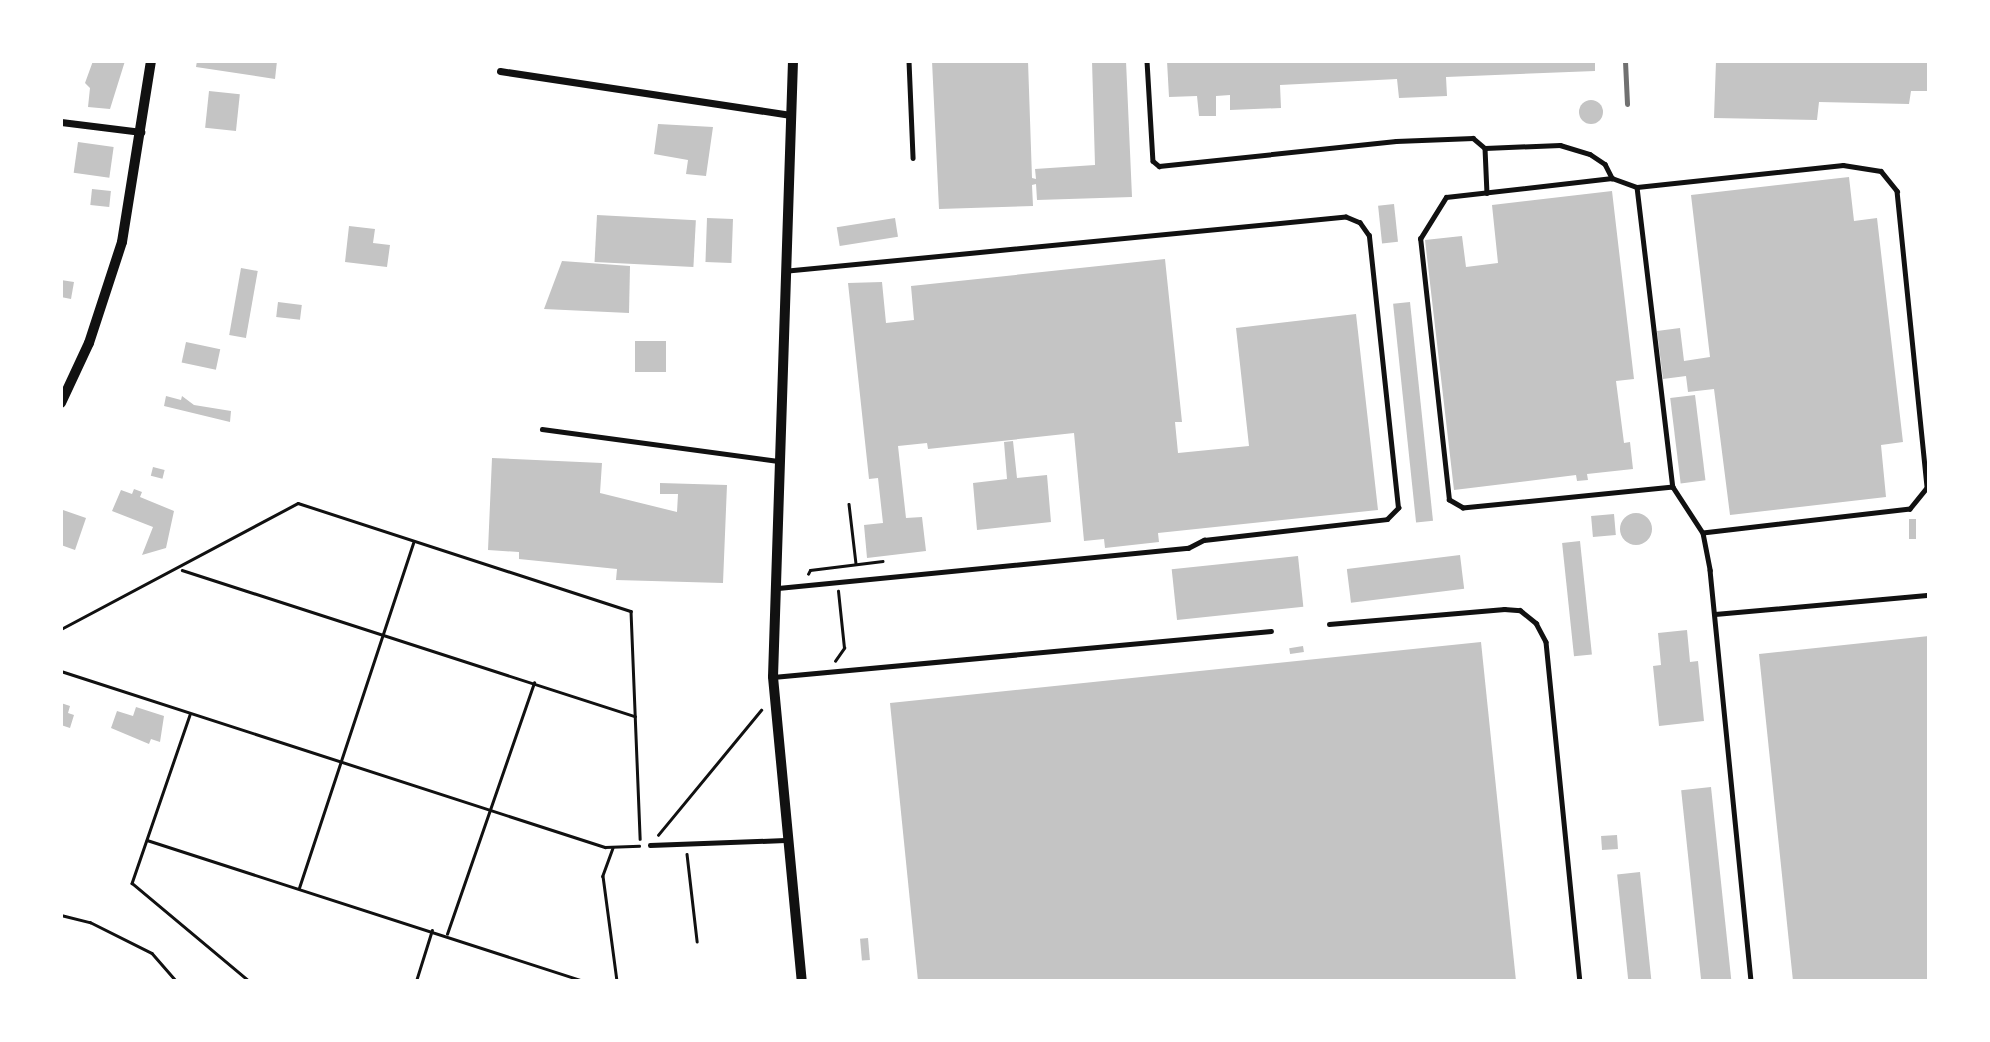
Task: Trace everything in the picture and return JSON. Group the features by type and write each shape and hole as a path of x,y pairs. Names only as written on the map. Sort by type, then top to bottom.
{"street":[{"path":"61,402 112,277 141,133 151,61"},
{"path":"793,61 773,588 773,677 785,840 802,981"},
{"path":"499,71 791,115"},
{"path":"61,122 141,133"}],"lane":[{"path":"909,61 914,158"},
{"path":"1147,61 1153,161 1159,166 1396,141 1474,138 1485,148 1560,145 1590,154 1605,164 1612,178"},
{"path":"1485,148 1487,193"},
{"path":"1672,487 1463,508 1449,500 1420,239 1446,197 1612,178 1637,187 1843,165 1881,171 1897,191 1927,488 1910,509 1703,533"},
{"path":"1637,187 1672,487 1703,533 1715,614 1751,981"},
{"path":"773,588 1188,548 1204,540 1394,517 1398,508 1369,236 1360,223 1346,216 785,272"},
{"path":"542,429 778,461"},
{"path":"1715,614 1929,596"},
{"path":"1329,624 1504,609 1520,610 1536,622 1546,642 1580,981"},
{"path":"773,677 1271,631"},
{"path":"650,845 785,840"}],"path":[{"path":"61,629 180,569 298,503 413,543 631,611 640,846"},
{"path":"849,504 856,564"},
{"path":"299,888 413,543"},
{"path":"805,584 810,570 882,561"},
{"path":"825,562 825,568"},
{"path":"180,569 635,716"},
{"path":"836,671 835,659 844,648 837,581"},
{"path":"61,671 190,715 613,848 650,845 774,694"},
{"path":"447,934 534,683"},
{"path":"190,715 132,883 249,981"},
{"path":"147,841 447,934 583,981"},
{"path":"686,844 697,941"},
{"path":"613,848 603,876 617,981"},
{"path":"61,915 90,922 152,953 176,981"},
{"path":"416,981 432,930"}],"building":[{"path":"93,61 125,61 110,109 88,107 90,88 85,83"},
{"path":"197,61 277,61 275,79 196,67"},
{"path":"932,61 1028,61 1032,178 1036,179 1035,169 1095,165 1092,61 1126,61 1132,197 1037,200 1036,184 1032,185 1033,206 939,209"},
{"path":"1167,61 1595,61 1595,71 1446,77 1447,96 1399,98 1397,79 1280,85 1281,108 1230,110 1230,95 1216,96 1216,116 1199,116 1197,96 1169,97"},
{"path":"1716,61 1929,61 1929,91 1911,91 1909,104 1819,102 1817,120 1714,118"},
{"path":"209,91 240,94 236,131 205,128"},
{"path":"1591,100 1600,103 1603,112 1600,121 1591,124 1582,121 1579,112 1582,103"},
{"path":"658,124 713,127 706,176 686,174 688,160 654,154"},
{"path":"78,142 114,147 109,178 74,173"},
{"path":"1849,177 1854,221 1877,218 1903,442 1881,445 1886,497 1730,515 1714,389 1688,392 1686,376 1663,379 1657,331 1680,328 1684,361 1710,357 1691,195"},
{"path":"92,189 111,191 109,207 90,205"},
{"path":"1612,191 1634,379 1616,381 1624,443 1630,442 1633,469 1587,474 1588,480 1577,481 1576,475 1454,490 1425,240 1462,236 1466,267 1498,263 1492,205"},
{"path":"1394,204 1398,242 1382,243 1378,206"},
{"path":"597,215 696,220 693,267 595,262"},
{"path":"707,218 733,219 731,263 705,262"},
{"path":"895,218 898,237 840,246 837,227"},
{"path":"349,226 375,229 373,243 390,245 387,267 345,262"},
{"path":"1165,259 1182,422 1175,422 1178,453 1249,446 1236,328 1356,314 1378,510 1158,533 1159,542 1105,548 1104,539 1084,541 1074,433 928,449 927,443 898,446 906,518 922,517 926,551 867,558 864,525 883,523 878,478 869,479 848,283 882,282 886,323 914,320 911,286"},
{"path":"562,261 630,266 629,313 544,309"},
{"path":"241,268 258,271 246,338 229,335"},
{"path":"61,280 74,282 71,299 61,297"},
{"path":"278,302 302,305 300,320 276,317"},
{"path":"1410,302 1433,521 1416,523 1393,304"},
{"path":"635,341 666,341 666,372 635,372"},
{"path":"186,342 220,349 216,370 182,363"},
{"path":"1695,395 1705,480 1681,483 1670,398"},
{"path":"166,396 181,400 182,396 194,405 231,411 230,422 164,406"},
{"path":"1013,441 1017,478 1047,475 1051,522 977,530 973,483 1007,479 1004,442"},
{"path":"492,458 602,463 600,493 677,512 678,494 660,494 660,483 727,485 723,583 616,580 617,569 519,559 519,552 488,550"},
{"path":"153,467 165,470 162,479 151,476"},
{"path":"134,489 142,492 140,497 174,511 166,548 142,555 153,527 112,511 121,490 132,494"},
{"path":"63,510 86,518 75,550 61,545"},
{"path":"1636,513 1647,518 1652,529 1647,540 1636,545 1625,540 1620,529 1625,518"},
{"path":"1614,514 1616,535 1593,537 1591,516"},
{"path":"1909,519 1916,519 1916,539 1909,539"},
{"path":"1580,541 1592,654 1574,656 1562,543"},
{"path":"1460,555 1464,589 1351,603 1347,569"},
{"path":"1298,556 1303,607 1177,620 1172,569"},
{"path":"1687,630 1690,662 1698,661 1704,721 1659,726 1653,666 1661,665 1658,633"},
{"path":"1929,636 1929,981 1793,981 1759,654"},
{"path":"1481,642 1516,981 918,981 890,703"},
{"path":"1303,646 1304,652 1290,654 1289,648"},
{"path":"61,703 70,706 68,713 74,715 70,728 61,725"},
{"path":"136,707 164,716 160,742 151,739 149,744 111,728 117,711 133,716"},
{"path":"1711,787 1731,981 1701,981 1681,790"},
{"path":"1617,835 1618,849 1602,850 1601,836"},
{"path":"1640,872 1651,981 1628,981 1617,874"},
{"path":"868,938 870,960 862,961 860,939"}],"railway":[{"path":"1625,61 1627,104"}]}
